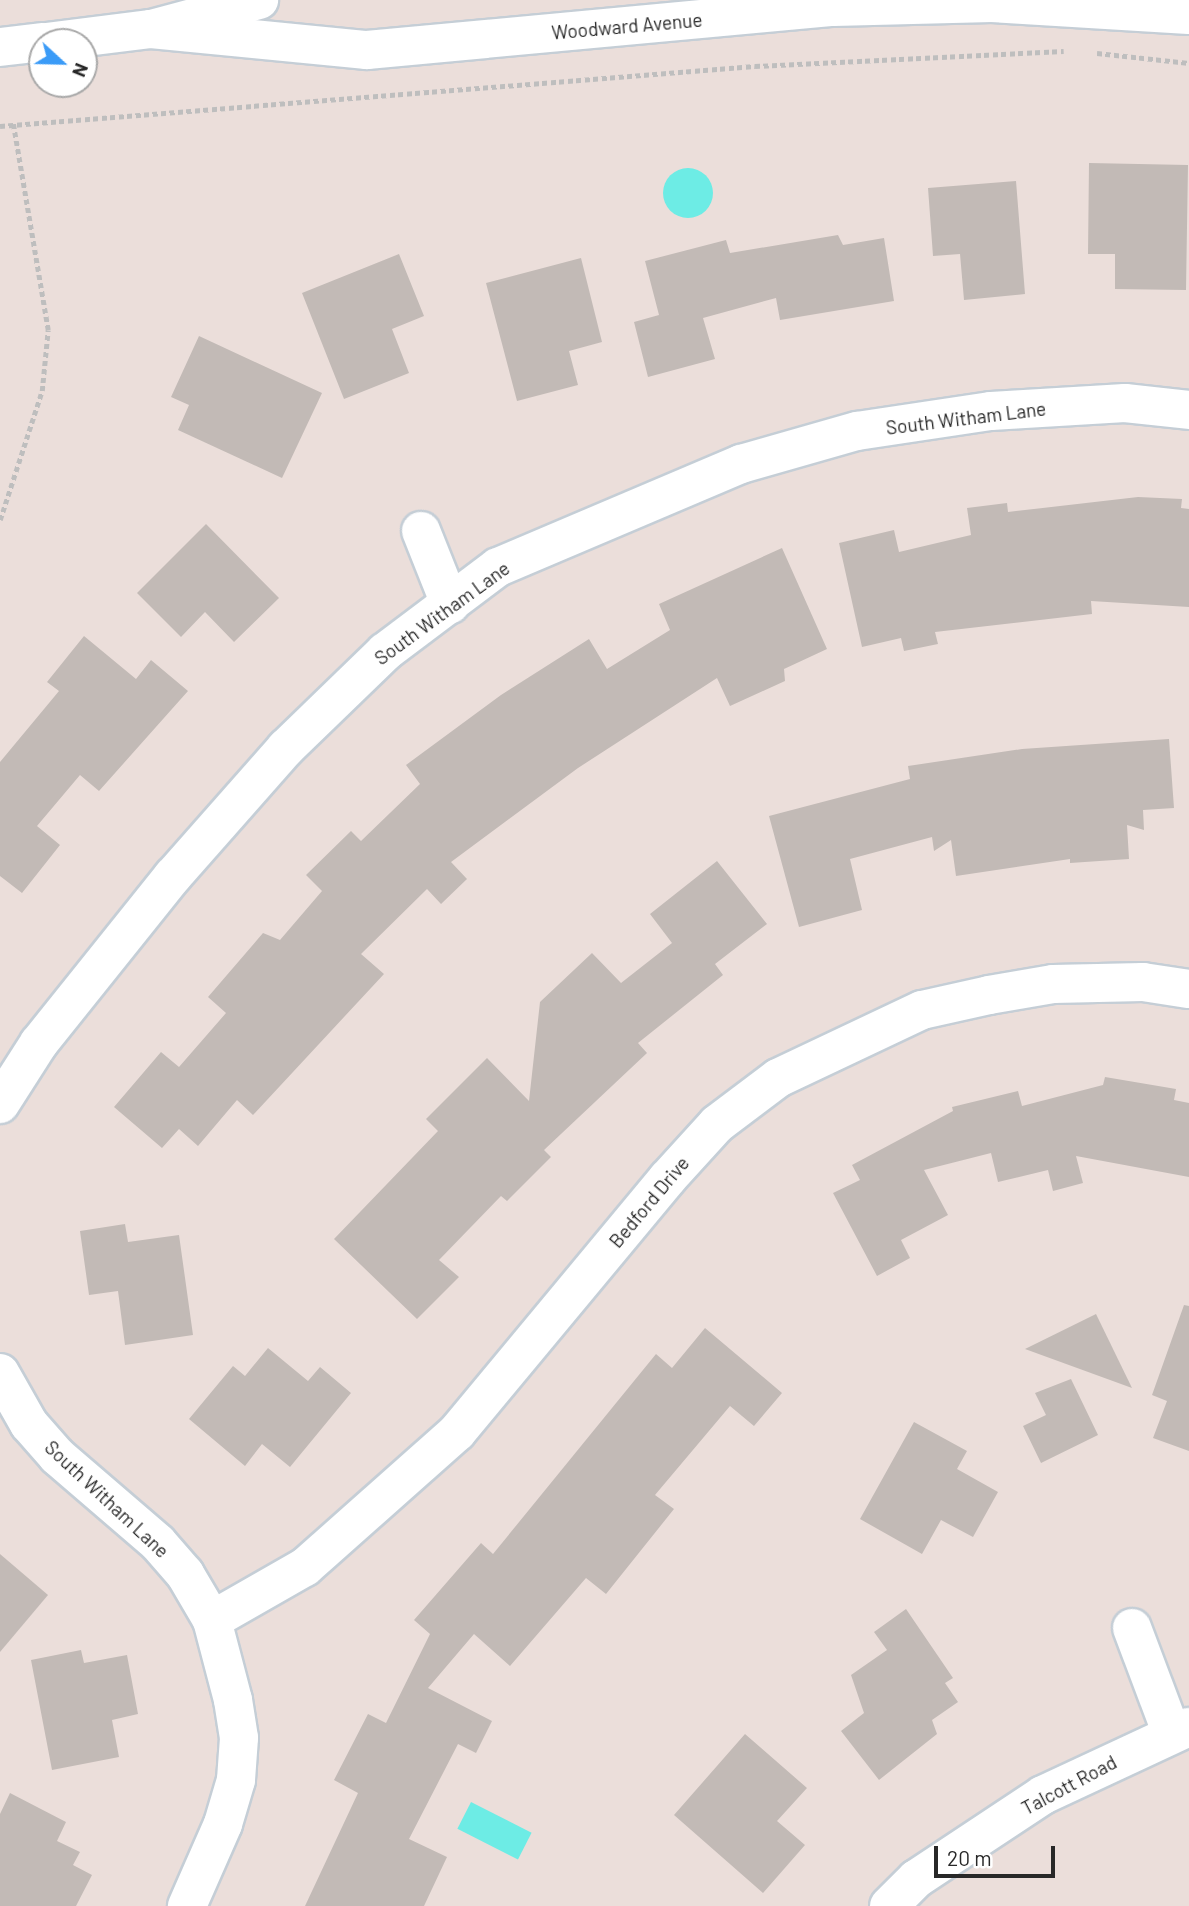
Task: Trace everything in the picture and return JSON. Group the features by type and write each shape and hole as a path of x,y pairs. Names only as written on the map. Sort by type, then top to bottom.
{"street":[{"name":"Woodward Avenue","path":"98,35 150,29 259,0"},
{"name":"Woodward Avenue","path":"150,29 366,50 833,7 992,3 1189,15"},
{"name":"Woodward Avenue","path":"0,47 28,44"},
{"name":"South Witham Lane","path":"0,1104 39,1043 173,876 285,748 385,652 498,567 613,515 741,464 857,431 992,411 1125,403 1189,410"},
{"path":"421,531 450,604"},
{"name":"Bedford Drive","path":"212,1619 305,1567 457,1432 667,1179 717,1124 778,1078 922,1010 989,995 1054,984 1143,982 1189,989"},
{"name":"South Witham Lane","path":"0,1373 29,1424 57,1456 158,1542 185,1574 212,1619 233,1700 239,1738 236,1780 223,1824 187,1906"},
{"path":"1132,1628 1180,1730"},
{"name":"Talcott Road","path":"889,1906 916,1879 1044,1795 1180,1730"}],"path":[{"path":"0,126 755,66 1074,50"},
{"path":"1087,52 1189,63"},
{"path":"0,520 42,391 48,330 13,124"}],"water":[{"path":"688,168 706,175 713,193 706,211 688,218 670,211 663,193 670,175"},
{"path":"471,1802 532,1833 518,1860 457,1829"}],"building":[{"path":"1089,163 1188,165 1186,290 1115,289 1115,254 1088,254"},
{"path":"1016,181 1025,294 964,300 960,254 933,256 928,188"},
{"path":"838,235 843,245 884,238 894,301 780,320 776,298 703,318 715,359 648,377 634,322 659,315 645,261 726,240 730,253"},
{"path":"399,254 424,316 392,329 409,373 344,399 302,293"},
{"path":"581,258 602,342 569,351 578,385 517,401 486,283"},
{"path":"199,336 322,393 282,478 178,430 189,405 171,397"},
{"path":"1138,497 1182,499 1181,508 1189,509 1189,607 1091,601 1092,614 935,632 938,644 904,651 901,638 862,647 839,543 894,530 899,552 971,535 967,508 1007,503 1008,512"},
{"path":"206,524 279,598 234,642 205,612 181,637 137,593"},
{"path":"782,548 827,649 784,669 785,681 730,706 717,678 578,768 451,862 467,879 441,904 427,889 361,954 384,974 253,1115 237,1100 198,1146 179,1129 162,1148 114,1107 161,1052 179,1067 226,1013 208,997 263,933 280,940 322,891 306,875 351,831 361,841 420,784 406,765 501,695 589,639 607,669 670,630 659,604"},
{"path":"84,636 136,679 151,660 188,691 99,791 80,775 37,826 60,845 22,893 0,876 0,762 59,691 47,682"},
{"path":"1169,739 1174,808 1143,810 1144,830 1127,825 1129,859 1070,863 1070,859 956,876 951,840 934,851 932,837 850,859 862,910 799,927 769,816 910,779 908,766 1022,749"},
{"path":"717,861 767,924 715,964 723,975 638,1043 647,1053 544,1150 551,1157 507,1201 501,1196 439,1260 459,1277 417,1319 334,1239 438,1131 426,1119 487,1058 529,1101 540,1002 592,953 621,983 672,943 650,914"},
{"path":"1105,1077 1176,1089 1174,1100 1189,1103 1189,1177 1076,1156 1083,1183 1053,1191 1048,1170 998,1182 991,1153 924,1170 948,1215 901,1240 910,1258 877,1276 833,1193 860,1180 852,1165 953,1111 952,1107 1018,1091 1022,1106 1103,1085"},
{"path":"125,1224 128,1242 179,1235 193,1335 125,1345 118,1291 89,1295 80,1231"},
{"path":"1184,1305 1189,1306 1189,1451 1153,1438 1167,1401 1152,1395"},
{"path":"1096,1314 1132,1388 1025,1349"},
{"path":"705,1328 782,1393 754,1426 730,1406 655,1495 674,1509 606,1594 586,1578 510,1666 474,1634 428,1688 492,1721 476,1753 458,1744 409,1839 447,1857 424,1906 305,1906 358,1793 334,1780 368,1714 386,1723 430,1634 414,1620 481,1543 493,1554 656,1354 672,1368"},
{"path":"268,1348 308,1381 320,1367 351,1393 290,1467 262,1444 245,1466 189,1419 233,1366 245,1376"},
{"path":"1071,1379 1098,1435 1041,1463 1023,1426 1046,1415 1035,1393"},
{"path":"914,1422 967,1451 957,1469 998,1492 973,1537 941,1520 922,1554 860,1519"},
{"path":"0,1554 48,1595 0,1652"},
{"path":"906,1609 953,1678 945,1683 958,1702 932,1720 937,1734 879,1780 841,1731 864,1713 851,1675 887,1650 874,1632"},
{"path":"81,1650 84,1663 127,1655 138,1714 112,1720 119,1757 52,1770 31,1660"},
{"path":"745,1734 807,1788 777,1821 805,1845 763,1893 674,1815"},
{"path":"10,1793 66,1822 57,1841 80,1852 73,1865 92,1875 76,1906 0,1906 0,1814"}]}
